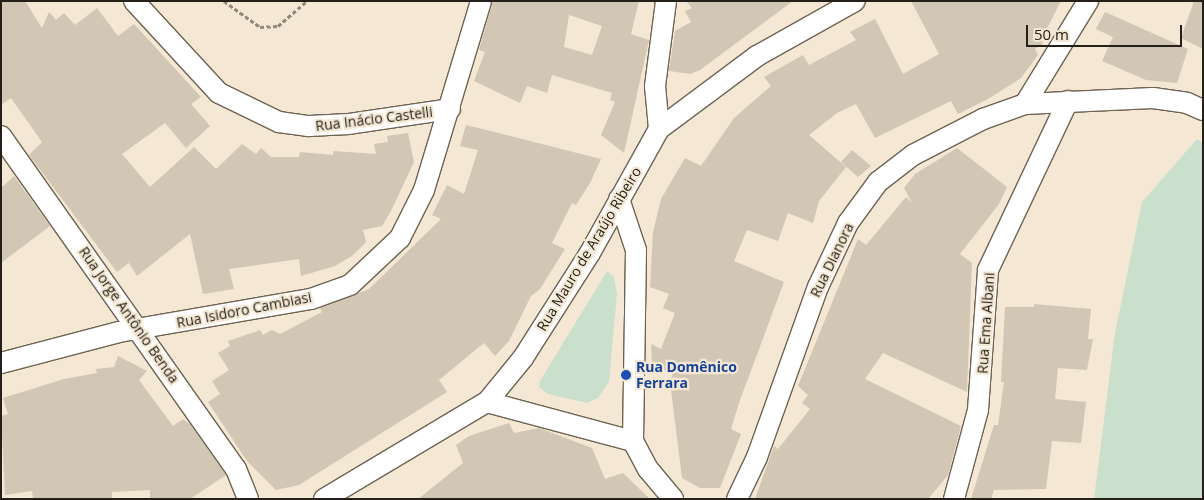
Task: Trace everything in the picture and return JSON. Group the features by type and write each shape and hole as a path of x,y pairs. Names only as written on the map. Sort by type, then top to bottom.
{"street":[{"name":"Rua Inácio Castelli","path":"134,1 219,93 279,122 309,126 349,124 450,109"},
{"name":"Rua Isidoro Cambiasi","path":"1,363 136,329 311,299 350,285 400,238 433,167 481,1"},
{"path":"659,129 655,86 666,1"},
{"name":"Rua Mauro de Araújo Ribeiro","path":"324,499 487,402 523,358 659,129 757,56 855,1"},
{"path":"1024,104 1088,1"},
{"path":"1024,104 1153,98 1187,103 1203,110"},
{"name":"Rua Ema Albani","path":"954,499 978,410 988,270 1068,101"},
{"name":"Rua Dianora","path":"738,499 757,457 818,287 848,223 878,182 913,155 983,119 1024,104"},
{"name":"Rua Jorge Antônio Benda","path":"1,136 236,469 248,499"},
{"path":"619,199 636,250 633,441 648,469 673,499"},
{"path":"487,402 633,441"}],"path":[{"path":"224,1 260,27 278,26 307,1"}],"green space":[{"path":"1197,139 1203,143 1203,499 1094,499 1115,333 1142,202"},
{"path":"607,271 614,277 617,294 609,382 598,398 587,403 548,394 539,387 540,381"}],"building":[{"path":"1,1 25,1 42,28 49,12 56,20 64,13 75,25 97,8 118,36 134,24 201,97 191,104 210,126 186,148 165,123 122,154 150,187 194,147 216,169 242,144 256,154 261,148 271,157 299,157 300,152 333,155 333,151 376,154 374,144 388,142 387,136 408,133 414,162 382,226 363,230 366,242 352,256 335,266 301,276 299,259 229,269 234,289 203,294 190,234 137,276 129,263 117,272 29,155 42,142 11,98 1,105"},
{"path":"493,1 639,1 631,34 649,40 624,153 601,135 615,102 610,100 612,93 552,75 547,93 527,86 520,103 474,81 485,52 479,50","holes":["569,15 602,26 592,55 564,47"]},
{"path":"686,1 793,1 700,70 690,74 669,71 675,31 691,22 685,11 692,8"},
{"path":"911,1 1061,1 1041,40 1043,44 1035,49 1038,55 1021,78 988,99 958,114 951,101 875,138 856,104 837,113 809,135 846,167 819,201 813,223 788,213 778,241 747,230 734,261 784,282 740,400 731,429 741,434 720,488 700,488 682,478 670,382 673,373 652,365 651,344 661,349 675,313 663,308 669,294 650,287 653,232 661,199 685,158 701,166 734,118 771,86 764,77 803,55 809,65 856,40 850,32 875,19 903,74 939,54"},
{"path":"1194,1 1203,1 1203,49 1181,38"},
{"path":"1105,12 1188,49 1177,83 1146,80 1102,61 1113,37 1096,29"},
{"path":"466,125 601,159 590,183 576,205 572,203 552,243 565,249 540,289 531,296 509,341 495,356 484,343 439,380 447,392 299,485 276,490 247,461 208,402 220,394 212,381 229,370 218,353 230,346 228,341 260,330 263,335 272,330 280,334 322,312 320,308 369,289 441,219 432,215 447,185 464,194 478,150 460,146"},
{"path":"957,148 1007,187 999,204 960,254 972,263 967,392 883,353 865,379 961,426 948,475 928,499 755,499 774,446 778,449 810,409 802,403 808,395 798,386 858,239 866,245 906,197 912,203 904,188 915,174"},
{"path":"852,150 871,166 858,177 841,162"},
{"path":"14,176 50,226 1,263 1,188"},
{"path":"1034,304 1091,309 1088,339 1093,339 1087,370 1058,368 1055,399 1086,402 1081,443 1052,441 1046,489 994,490 991,499 971,499 994,425 998,425 1004,382 1001,382 1005,307 1034,307"},
{"path":"118,356 147,371 139,380 173,426 183,419 190,424 226,475 190,499 150,499 150,490 112,492 112,499 33,499 32,491 5,495 1,416 8,414 3,398 64,379 97,373 96,369 114,367"},
{"path":"509,423 514,433 539,428 592,448 605,479 623,473 650,499 418,499 463,463 456,445 469,436"}],"place":[{"name":"Rua Domênico Ferrara","path":"626,375"}]}
